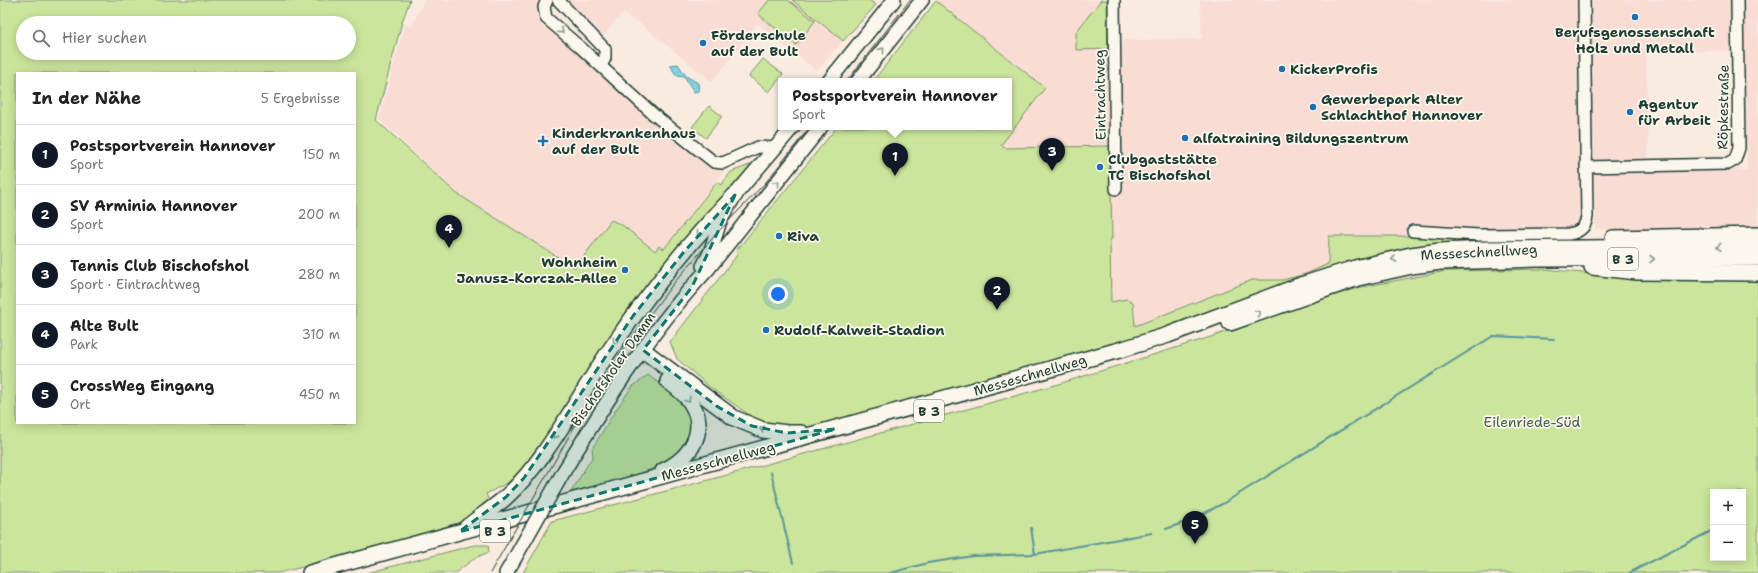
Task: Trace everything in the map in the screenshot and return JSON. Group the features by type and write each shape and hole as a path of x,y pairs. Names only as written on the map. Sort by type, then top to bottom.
{"highway":[{"path":"459,532 506,497 524,478 551,443 606,355 634,316 683,253 735,195"},
{"path":"1488,254 1636,237 1758,235"},
{"name":"Messeschnellweg","path":"342,573 1171,344 1358,278 1412,266 1488,254 1758,246"},
{"name":"Messeschnellweg","path":"310,573 1123,349 1182,330 1301,285 1355,268 1432,252 1758,258"},
{"path":"1488,254 1638,272 1758,273"},
{"path":"640,354 718,407 752,426 774,432 787,433 836,429"},
{"path":"633,484 671,467 682,459 695,442 698,429 696,414 689,400 640,354"}],"main road":[{"path":"831,78 894,0"},
{"path":"860,78 922,0"},
{"name":"Bischofsholer Damm","path":"692,287 707,259 720,221 735,195 790,130"},
{"name":"Bischofsholer Damm","path":"509,568 564,471 602,409 640,354 819,130"},
{"path":"776,148 793,162"}],"street":[{"path":"547,0 544,7 546,18 653,114 714,162 723,163 758,147 776,148"},
{"path":"558,0 605,49 605,58 601,66"},
{"name":"Eintrachtweg","path":"1114,0 1116,189"},
{"path":"1413,231 1478,236 1568,234 1576,233 1583,228 1587,220 1584,0"},
{"name":"Röpkestraße","path":"1586,167 1728,164 1735,160 1739,148 1738,0"}],"highlighted area":[{"path":"735,195 692,287 643,350 718,407 752,426 787,433 836,429 459,532 506,497 524,478 633,316 683,253"}],"shaded area":[{"name":"Kinderkrankenhaus auf der Bult","path":"424,0 542,0 543,21 652,116 727,164 727,167 664,249 655,251 622,225 575,268 456,193 379,119 405,24 411,28"},
{"name":"Förderschule auf der Bult","path":"568,0 792,0 843,41 817,71 758,24 712,82 638,22 636,23 623,13 603,36"},
{"path":"1115,0 1118,40 1202,39 1200,0 1758,0 1758,230 1595,229 1594,174 1601,172 1747,170 1746,98 1738,98 1738,51 1646,52 1649,166 1580,167 1580,219 1574,227 1474,229 1456,228 1448,225 1412,227 1412,236 1329,236 1329,264 1306,274 1282,280 1252,280 1135,326 1134,306 1127,299 1111,302 1110,239 1112,239 1110,146 1005,148 1001,144 1045,88 936,1"}],"green space":[{"path":"0,0 410,0 402,22 376,120 456,193 575,268 611,220 622,225 655,251 659,246 664,249 717,182 721,185 731,172 752,164 754,166 711,209 628,315 557,424 520,476 486,494 490,503 461,522 336,559 278,573 0,573"},
{"path":"769,0 788,0 815,21 796,45 758,14"},
{"path":"792,0 869,0 876,5 843,41"},
{"path":"1101,0 1107,0 1108,49 1076,50 1076,32"},
{"path":"936,1 1045,88 1001,145 1005,148 1110,146 1112,239 1110,239 1111,302 1127,299 1133,302 1135,326 1252,280 1282,280 1306,274 1328,264 1329,236 1435,236 1442,238 1477,239 1410,248 1353,260 1166,331 806,428 761,423 711,388 677,359 670,342 737,255 736,251 835,130 1012,130 1012,78 875,78"},
{"path":"763,59 783,74 778,78 778,80 769,92 749,76"},
{"path":"709,106 722,116 706,138 692,127"},
{"name":"Eilenriede-Süd","path":"1545,269 1639,279 1758,279 1758,573 523,573 552,521 731,474 1055,385 1214,336 1306,303 1362,287 1446,271"},
{"path":"648,375 686,403 691,411 693,437 673,461 630,477 571,492 593,456 592,449 615,411 632,387"},
{"path":"474,545 488,545 489,552 475,558 455,573 367,573"}],"water":[{"path":"678,64 686,76 698,83 699,91 694,92 684,76 676,75 670,65"}],"waterway":[{"path":"1166,529 1191,520 1224,503 1493,336 1554,339"},
{"path":"771,472 793,563"},
{"path":"1031,528 1035,554"},
{"path":"1629,573 1710,532"},
{"path":"890,573 928,563 973,556 1035,554 1152,533"}],"tram line":[{"path":"849,78 910,0"},
{"path":"490,573 579,419 622,351 673,284 717,233 766,182 808,130"}],"place":[{"name":"Berufsgenossenschaft Holz und Metall","path":"1635,17"},
{"name":"Förderschule auf der Bult","path":"703,43"},
{"name":"KickerProfis","path":"1282,69"},
{"name":"Gewerbepark Alter Schlachthof Hannover","path":"1313,107"},
{"name":"Agentur für Arbeit","path":"1630,112"},
{"name":"alfatraining Bildungszentrum","path":"1185,138"},
{"name":"Kinderkrankenhaus auf der Bult","path":"543,141"},
{"name":"Clubgaststätte TC Bischofshol","path":"1100,167"},
{"name":"Tennis Club Bischofshol","path":"1052,171"},
{"name":"Postsportverein Hannover","path":"895,176"},
{"name":"Riva","path":"779,236"},
{"name":"Alte Bult","path":"449,248"},
{"name":"Wohnheim Janusz-Korczak-Allee","path":"625,270"},
{"name":"SV Arminia Hannover","path":"997,310"},
{"name":"Rudolf-Kalweit-Stadion","path":"766,330"},
{"name":"CrossWeg Eingang","path":"1195,544"}]}
